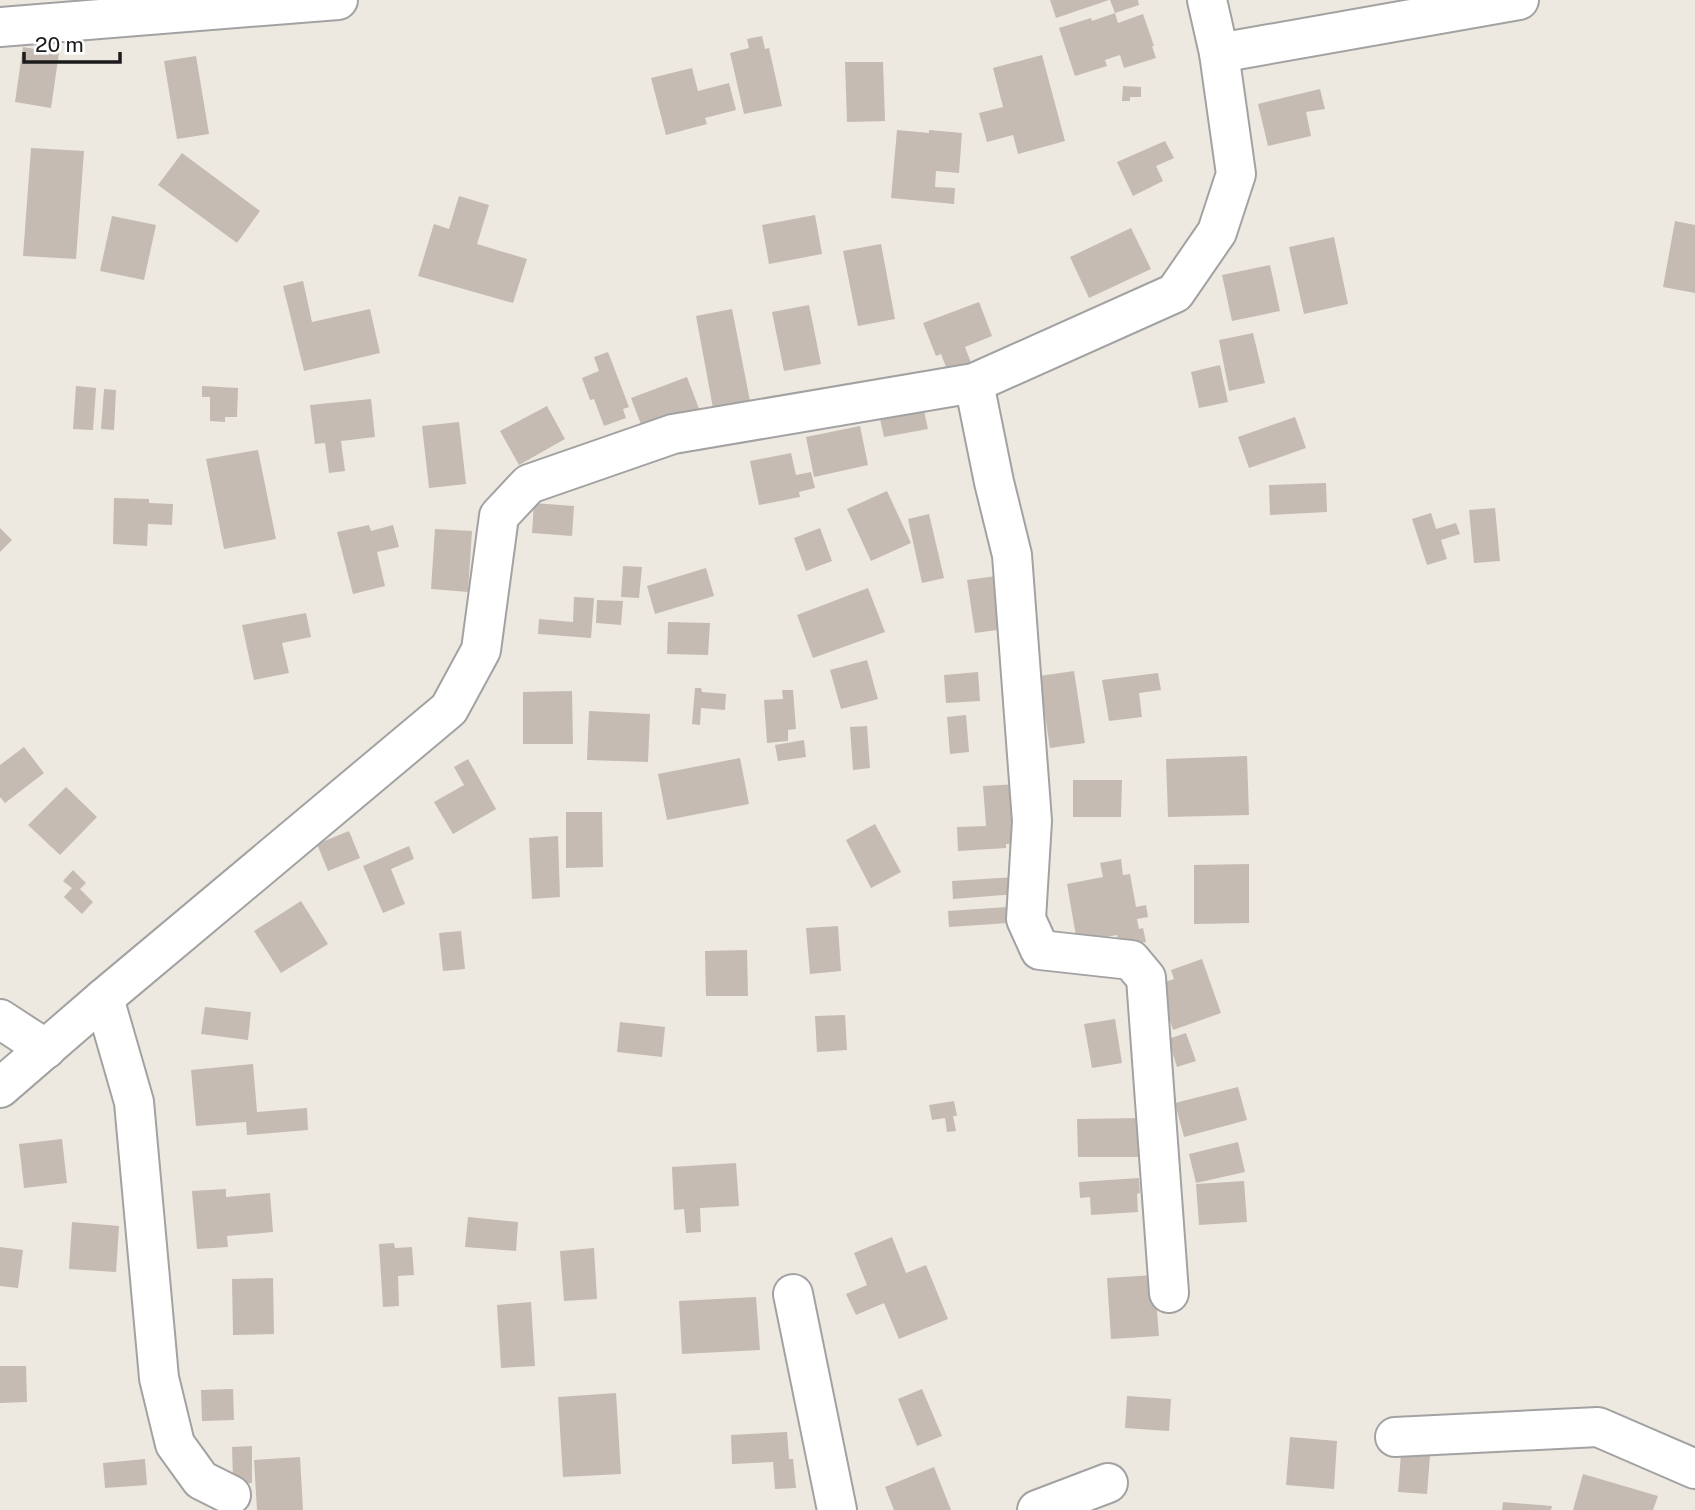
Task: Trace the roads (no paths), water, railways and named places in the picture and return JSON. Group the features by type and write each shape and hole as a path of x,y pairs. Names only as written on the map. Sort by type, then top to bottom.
{"street":[{"path":"0,27 338,0"},
{"path":"0,1088 449,709 481,650 499,516 529,484 673,434 974,383 1175,293 1217,232 1236,174 1219,53 1207,0"},
{"path":"1219,53 1519,0"},
{"path":"974,383 1012,555 1032,821 1026,919 1040,950 1131,960 1146,978 1169,1293"},
{"path":"104,998 134,1102 159,1378 175,1444 201,1480 231,1495"},
{"path":"0,1019 46,1049"},
{"path":"793,1294 837,1510"},
{"path":"1395,1437 1598,1427 1695,1469"},
{"path":"1037,1510 1108,1483"}]}
